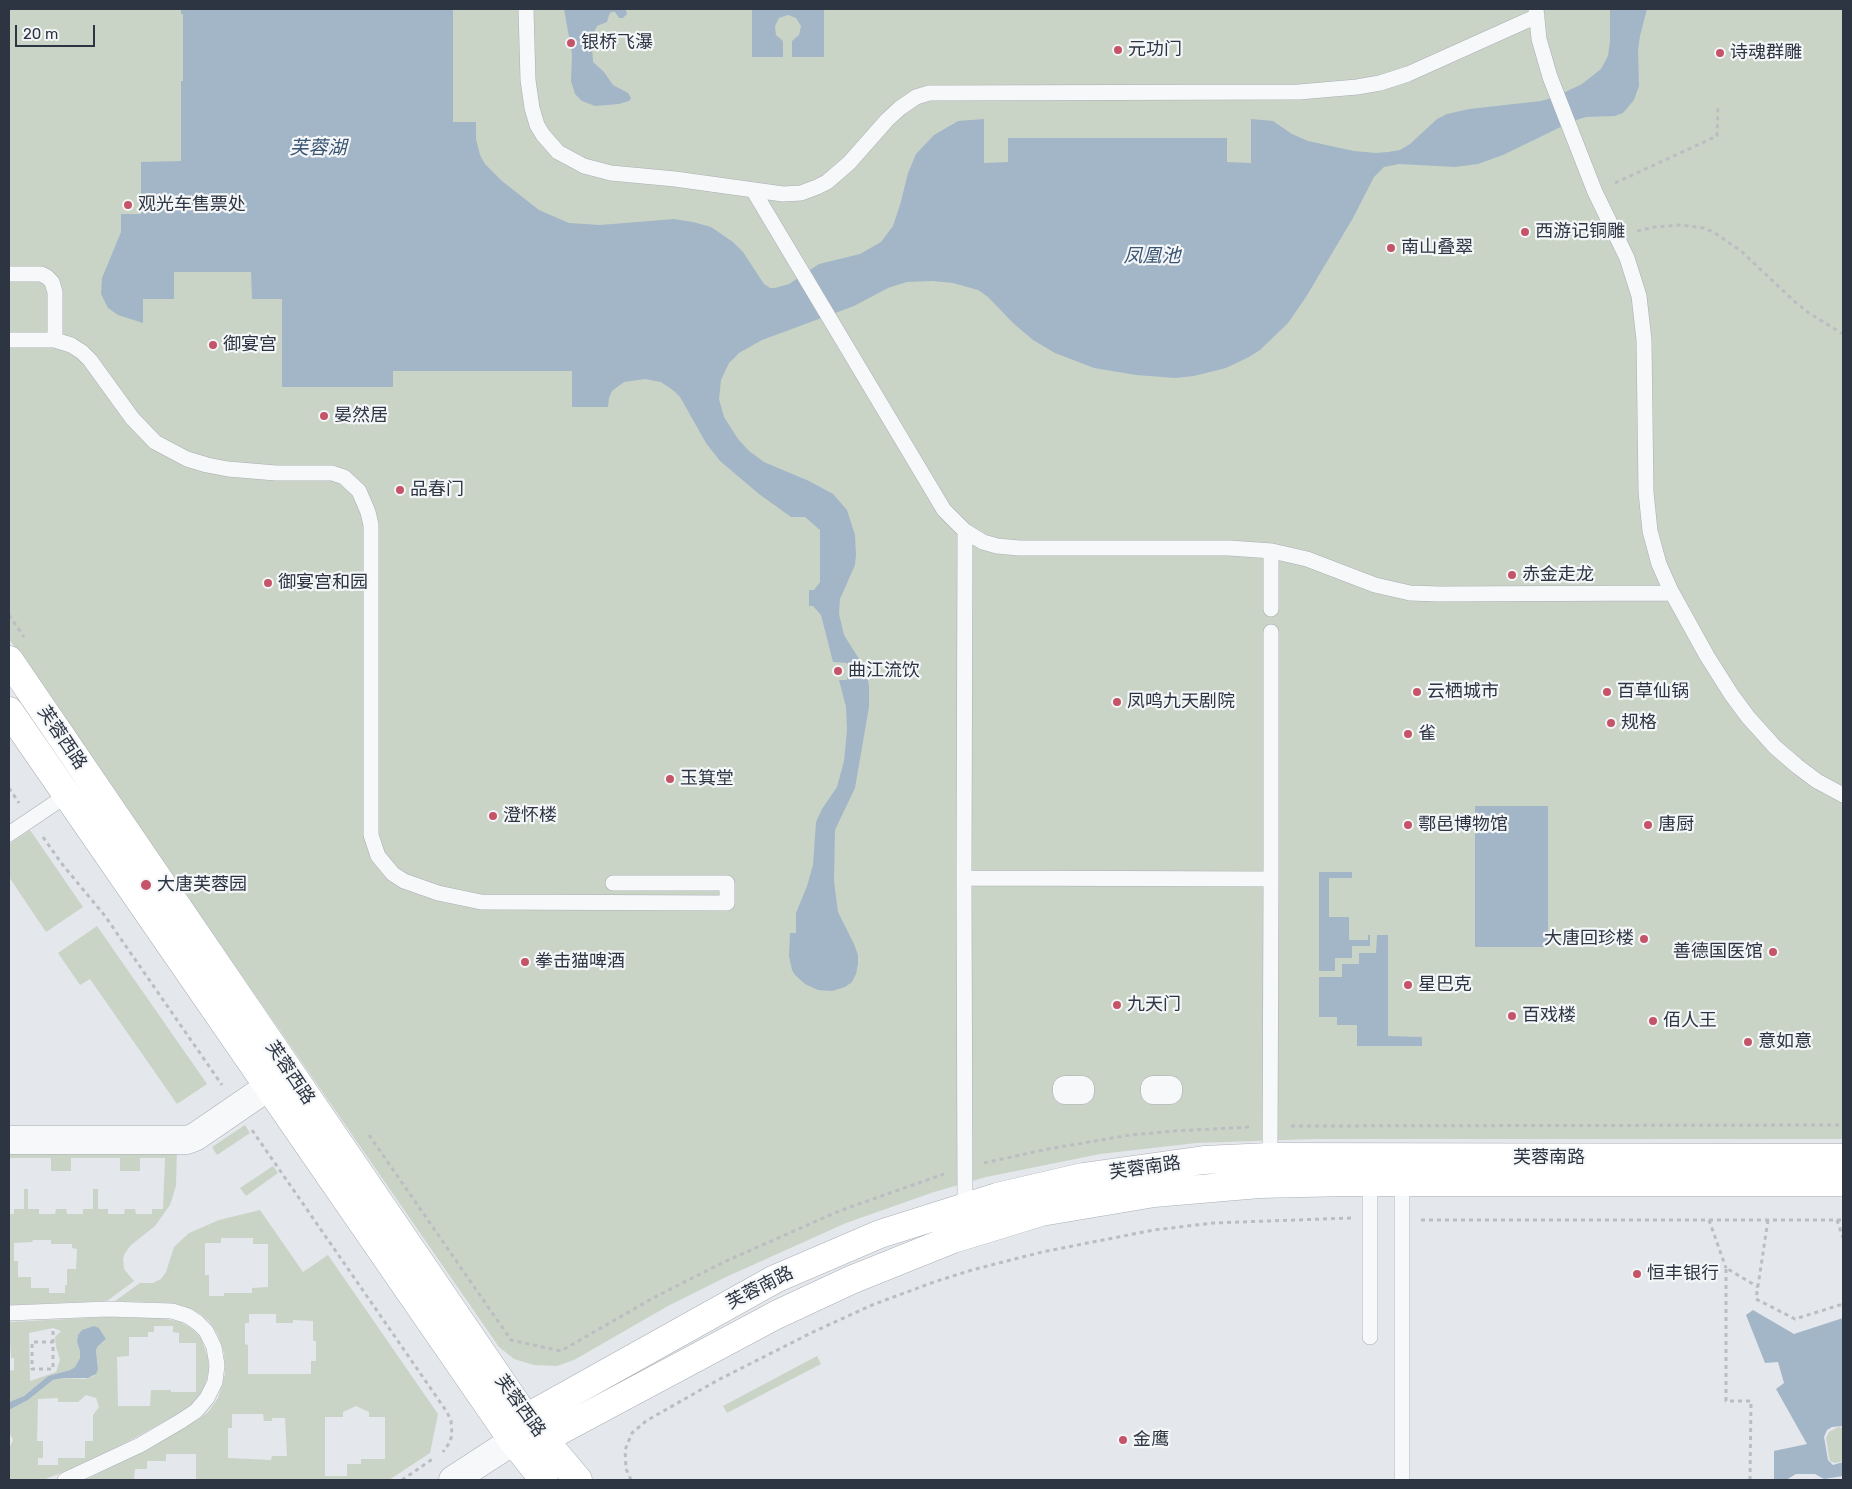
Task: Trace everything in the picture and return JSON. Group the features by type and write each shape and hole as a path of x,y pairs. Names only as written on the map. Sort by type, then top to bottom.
{"main road":[{"name":"芙蓉西路","path":"9,660 519,1429 544,1480"},
{"name":"芙蓉西路","path":"9,711 268,1087 519,1429 544,1439 578,1480"},
{"name":"芙蓉南路","path":"519,1429 775,1279 880,1234 997,1197 1083,1177 1204,1160 1270,1157 1843,1158"},
{"name":"芙蓉南路","path":"544,1439 776,1315 850,1280 953,1239 1041,1212 1154,1193 1259,1184 1370,1182 1843,1182"}],"street":[{"path":"9,1140 187,1140 195,1137 268,1087"},
{"name":"芙蓉南路","path":"453,1480 519,1429"}],"lane":[{"path":"526,9 528,80 532,108 542,135 558,152 578,164 600,171 789,194 801,193 827,182 845,167 900,108 916,97 929,93 1299,92 1358,87 1380,83 1408,74 1537,12 1539,39 1546,67 1595,192 1627,258 1637,286 1641,305 1644,347 1646,502 1654,551 1659,564 1672,593 1722,681 1748,717 1775,747 1797,766 1817,781 1843,795"},
{"path":"752,190 940,504 949,516 965,531 983,542 1011,548 1228,548 1271,551 1300,557 1375,585 1410,593 1672,593"},
{"path":"9,274 41,274 54,284 55,340"},
{"path":"9,340 55,340 71,345 82,352 90,360 132,418 155,442 171,451 207,466 228,469 332,474 344,477 360,491 368,512 371,532 371,835 378,856 393,874 404,881 438,893 481,902 727,903 727,883 612,883"},
{"path":"965,531 965,1207"},
{"path":"1271,551 1271,609"},
{"path":"1270,1157 1271,632"},
{"path":"9,834 67,795"},
{"path":"964,878 1271,879"},
{"path":"1370,1182 1370,1337"},
{"path":"1402,1182 1402,1480"},
{"path":"9,1313 53,1310 154,1309 183,1314 196,1321 206,1331 214,1347 217,1365 213,1387 196,1411 181,1422 140,1444 64,1480"}],"path":[{"path":"1595,192 1717,136 1718,105"},
{"path":"1631,234 1655,227 1680,225 1710,230 1741,251 1776,285 1809,313 1843,334"},
{"path":"9,615 26,639"},
{"path":"9,788 62,864 102,912 447,1412 451,1422 452,1434 448,1446 442,1453"},
{"path":"1284,1126 1843,1125"},
{"path":"979,1164 1048,1149 1130,1135 1259,1127"},
{"path":"364,1128 511,1340 561,1351 654,1298 776,1238 863,1202 952,1172"},
{"path":"631,1480 626,1469 626,1450 632,1433 646,1421 718,1380 813,1332 872,1305 934,1282 1042,1252 1163,1229 1242,1222 1361,1218 1370,1220"},
{"path":"1402,1220 1843,1220"},
{"path":"1709,1220 1726,1268 1726,1401 1750,1401 1750,1480"},
{"path":"1768,1220 1756,1299 1795,1319 1843,1304"},
{"path":"1838,1220 1843,1238"},
{"path":"1726,1268 1758,1287"},
{"path":"53,1310 53,1342 53,1369 32,1369 32,1342 53,1342"},
{"path":"402,1480 436,1457"}],"green space":[{"name":"大唐芙蓉园","path":"9,9 1843,9 1843,1139 1315,1139 1196,1143 1100,1154 986,1177 934,1192 846,1223 726,1277 668,1306 574,1360 557,1366 534,1365 514,1359 499,1347 9,639"},
{"path":"30,830 83,907 46,932 9,877 9,844"},
{"path":"97,926 207,1084 177,1104 90,979 80,985 58,953"},
{"path":"245,1125 250,1133 217,1155 212,1147"},
{"path":"9,1150 177,1150 176,1186 170,1205 155,1226 131,1245 123,1258 124,1269 134,1281 107,1301 9,1305 9,1214 14,1214 14,1209 24,1209 24,1189 28,1189 28,1209 39,1209 39,1214 55,1214 56,1209 66,1209 67,1214 83,1214 83,1209 93,1209 93,1189 98,1189 98,1209 108,1209 108,1214 124,1214 125,1209 135,1209 136,1214 152,1214 152,1209 163,1209 165,1158 140,1158 140,1171 120,1171 120,1158 71,1158 71,1171 51,1171 51,1158 9,1158","holes":["51,1240 51,1244 72,1244 72,1248 77,1249 76,1269 67,1269 65,1293 49,1293 49,1288 31,1288 31,1277 18,1277 18,1261 14,1261 14,1243"]},
{"path":"273,1166 278,1173 246,1196 240,1188"},
{"path":"260,1210 303,1272 328,1255 438,1414 430,1453 389,1480 196,1480 196,1454 166,1454 166,1461 147,1461 147,1469 135,1469 134,1480 85,1480 148,1449 199,1419 208,1412 218,1398 225,1374 224,1353 218,1335 209,1321 186,1307 172,1303 115,1301 140,1283 153,1283 161,1279 166,1272 174,1247 189,1233 219,1220","holes":["221,1238 253,1238 253,1244 268,1244 268,1287 252,1288 252,1293 224,1293 224,1296 209,1296 209,1275 205,1275 205,1243 221,1243","249,1314 276,1314 276,1323 293,1323 293,1320 313,1321 316,1361 311,1361 311,1374 248,1374 248,1345 245,1344 245,1323 249,1323","356,1406 369,1412 369,1417 385,1417 385,1459 361,1459 361,1464 347,1464 347,1476 325,1476 325,1417 343,1417 343,1412","232,1414 263,1414 264,1421 272,1421 272,1418 285,1418 287,1456 272,1456 271,1460 228,1458 228,1428 232,1428"]},
{"path":"106,1317 162,1318 180,1322 190,1327 201,1338 208,1358 209,1371 203,1392 195,1402 183,1411 78,1466 43,1480 9,1480 9,1449 13,1440 9,1432 9,1410 28,1400 53,1380 63,1378 85,1379 94,1376 98,1366 96,1350 106,1339 99,1328 77,1342 81,1354 75,1367 48,1376 24,1396 9,1402 9,1371 14,1370 14,1358 11,1358 9,1322","holes":["154,1326 173,1326 173,1332 179,1333 179,1343 196,1343 196,1392 151,1390 150,1406 118,1406 117,1357 129,1356 129,1337 148,1337 148,1332 154,1332","53,1328 61,1331 55,1337 60,1360 56,1372 30,1381 29,1333","86,1395 96,1398 99,1407 93,1415 93,1441 85,1441 85,1458 58,1458 58,1465 38,1465 38,1458 43,1458 43,1441 37,1441 38,1399 58,1398 58,1402 78,1402"]},
{"path":"817,1356 821,1364 727,1413 723,1406"},
{"path":"1838,1427 1843,1428 1843,1461 1835,1463 1830,1461 1826,1438 1829,1432"}],"water":[{"name":"芙蓉湖","path":"181,9 453,9 453,122 476,122 476,139 480,155 485,164 502,181 539,210 569,223 600,225 674,219 711,227 733,242 743,252 764,284 770,288 775,288 789,284 819,264 860,254 881,242 893,226 908,173 916,154 934,135 958,121 984,119 984,163 1008,162 1008,138 1227,138 1227,162 1251,163 1251,119 1273,121 1292,134 1308,141 1354,151 1388,152 1400,150 1410,144 1437,119 1447,114 1469,109 1541,101 1555,97 1582,84 1601,69 1608,56 1610,9 1647,9 1638,50 1639,86 1634,100 1623,113 1615,116 1586,117 1573,121 1503,155 1478,164 1455,167 1399,164 1384,167 1374,177 1353,218 1306,297 1288,323 1260,350 1226,368 1194,376 1175,378 1136,375 1094,368 1055,353 1033,340 1013,323 988,297 978,290 953,283 932,281 907,282 888,288 854,306 762,340 739,353 729,363 721,380 719,399 724,417 738,439 749,451 764,462 809,481 833,494 847,510 855,535 855,565 840,599 839,614 844,635 866,670 869,686 869,707 855,788 835,830 834,881 838,912 854,944 858,955 858,964 852,982 845,987 832,991 818,990 805,984 792,970 789,956 790,933 796,933 796,913 813,865 816,822 822,809 837,787 844,761 847,730 846,707 839,680 847,680 847,663 833,662 821,615 813,606 809,606 809,590 814,590 820,582 820,530 805,517 791,517 759,494 720,461 706,443 680,397 661,382 645,379 624,382 612,391 608,407 572,407 572,371 393,371 393,387 282,387 282,299 252,299 251,272 174,272 174,299 143,299 143,323 118,315 108,308 101,294 102,278 121,232 121,214 141,214 141,162 181,161 183,14 181,14"},
{"path":"564,9 626,10 627,14 623,18 619,18 615,12 611,12 607,22 597,26 592,37 592,47 593,62 604,72 613,85 628,93 631,98 629,101 619,104 595,106 582,101 575,94 571,81 572,54"},
{"path":"752,9 824,9 824,57 792,57 792,41 799,35 801,26 796,18 788,15 779,18 775,26 776,35 783,41 783,57 752,57"},
{"path":"1475,806 1548,806 1548,947 1475,947"},
{"path":"1319,872 1352,872 1352,878 1329,878 1329,917 1349,917 1349,940 1368,940 1368,935 1370,935 1370,946 1352,946 1352,958 1335,958 1335,971 1319,971"},
{"path":"1377,935 1388,935 1388,1036 1422,1037 1422,1046 1357,1046 1357,1025 1337,1025 1337,1017 1319,1017 1319,977 1342,977 1342,964 1359,964 1359,953 1376,953"},
{"path":"1753,1310 1794,1334 1843,1318 1843,1426 1832,1427 1827,1430 1824,1437 1828,1460 1833,1465 1843,1462 1843,1476 1824,1479 1815,1474 1796,1474 1786,1480 1774,1480 1774,1451 1807,1444 1776,1389 1784,1383 1778,1362 1765,1363 1746,1315"},
{"path":"94,1326 99,1328 106,1339 96,1350 98,1369 96,1374 88,1378 53,1380 28,1400 9,1410 9,1402 24,1396 48,1376 75,1367 80,1358 77,1342 78,1335 82,1330"}],"place":[{"name":"银桥飞瀑","path":"571,43"},
{"name":"元功门","path":"1118,50"},
{"name":"诗魂群雕","path":"1720,53"},
{"name":"观光车售票处","path":"128,205"},
{"name":"西游记铜雕","path":"1525,232"},
{"name":"南山叠翠","path":"1391,248"},
{"name":"御宴宫","path":"213,345"},
{"name":"晏然居","path":"324,416"},
{"name":"品春门","path":"400,490"},
{"name":"赤金走龙","path":"1512,575"},
{"name":"御宴宫和园","path":"268,583"},
{"name":"曲江流饮","path":"838,671"},
{"name":"云栖城市","path":"1417,692"},
{"name":"百草仙锅","path":"1607,692"},
{"name":"凤鸣九天剧院","path":"1117,702"},
{"name":"规格","path":"1611,723"},
{"name":"雀","path":"1408,734"},
{"name":"玉箕堂","path":"670,779"},
{"name":"澄怀楼","path":"493,816"},
{"name":"鄠邑博物馆","path":"1408,825"},
{"name":"唐厨","path":"1648,825"},
{"name":"大唐芙蓉园","path":"146,885"},
{"name":"大唐回珍楼","path":"1644,939"},
{"name":"善德国医馆","path":"1773,952"},
{"name":"拳击猫啤酒","path":"525,962"},
{"name":"星巴克","path":"1408,985"},
{"name":"九天门","path":"1117,1005"},
{"name":"百戏楼","path":"1512,1016"},
{"name":"佰人王","path":"1653,1021"},
{"name":"意如意","path":"1748,1042"},
{"name":"恒丰银行","path":"1637,1274"},
{"name":"金鹰","path":"1123,1440"}],"water label":[{"name":"凤凰池","path":"1152,257"}]}
